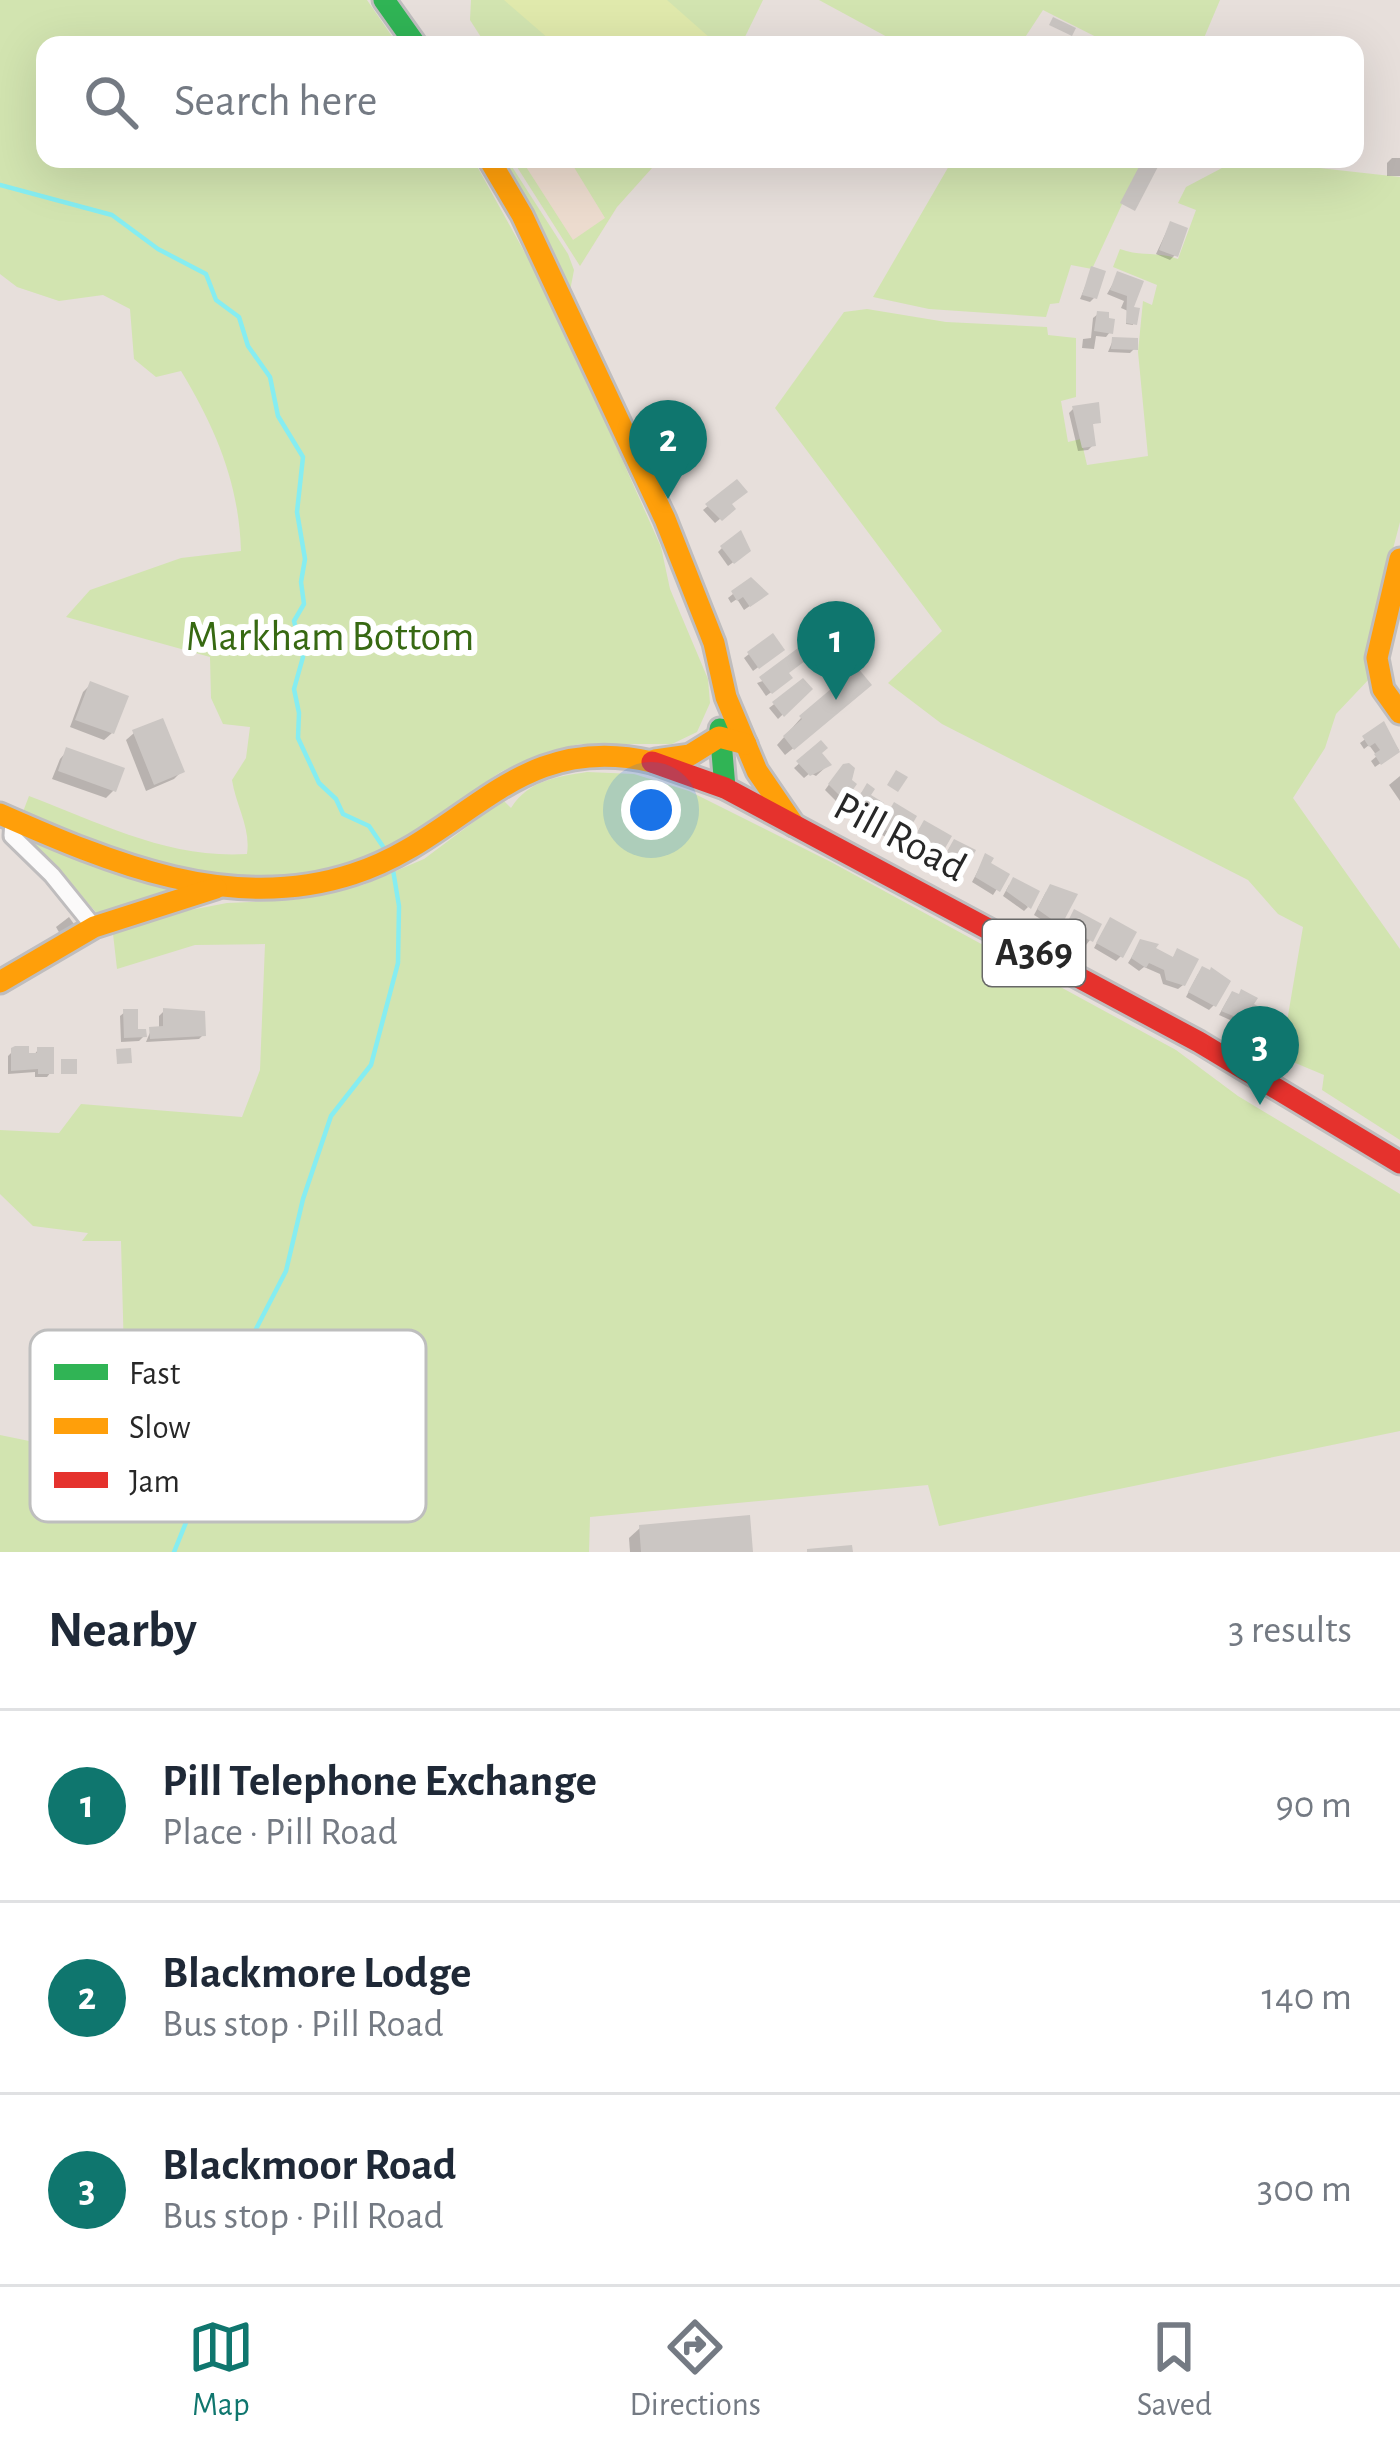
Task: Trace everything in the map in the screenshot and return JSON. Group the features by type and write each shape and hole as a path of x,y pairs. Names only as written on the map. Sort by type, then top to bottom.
{"main road":[{"path":"383,0 409,36"},
{"name":"Pill Road","path":"494,168 522,215 665,519 713,643 726,697 757,771 794,825 1198,1042 1400,1163"},
{"path":"1400,559 1377,658 1383,689 1400,713"},
{"name":"Pill Road","path":"726,697 719,737 733,792"},
{"path":"655,760 690,755 719,737 746,744"},
{"name":"A369","path":"7,817 156,876 216,888 269,890 335,880 379,865 525,772 577,758 623,755 655,760 733,792 794,825"},
{"path":"733,792 757,771"},
{"path":"0,982 94,927 216,888"}],"street":[{"path":"7,817 21,849 52,875 94,927"}],"shaded area":[{"path":"518,168 652,168 617,207 580,266"}],"green space":[{"name":"Markham Bottom","path":"0,0 367,0 392,36 36,36 36,168 478,168 551,300 661,547 670,589 708,679 710,703 697,732 672,744 580,744 550,751 502,771 373,854 290,875 240,878 144,867 21,817 29,796 162,845 247,854 245,826 232,780 246,758 250,727 223,724 211,698 210,657 66,617 90,590 181,558 241,551 230,479 205,414 181,371 156,377 134,359 130,309 103,295 59,301 17,287 0,274"},
{"path":"471,0 763,0 745,36 480,36 470,20"},
{"path":"504,0 667,0 708,36 546,36"},
{"path":"819,0 1220,0 1205,36 1094,36 1043,10 1026,36 885,36"},
{"path":"498,168 513,168 568,254 574,270 570,291"},
{"path":"518,168 527,168 573,240 605,218 574,168 652,168 617,207 580,266"},
{"path":"948,168 1139,168 1092,269 1071,265 1059,303 1050,304 1046,317 929,309 873,297"},
{"path":"1222,168 1320,168 1400,177 1400,522 1368,645 1371,677 1336,714 1325,748 1293,798 1400,949 1400,1140 1322,1090 1324,1075 1281,1057 1303,927 1278,914 1248,880 942,724 888,683 942,631 775,408 844,312 867,309 946,322 1047,327 1048,335 1076,338 1076,397 1061,401 1068,442 1081,439 1087,465 1148,456 1138,352 1143,301 1152,305 1157,285 1113,267 1120,249 1178,259 1196,210 1178,203 1186,187"},
{"path":"587,772 634,774 689,791 831,862 1176,1050 1238,1096 1400,1194 1400,1431 939,1526 928,1485 590,1517 589,1552 0,1552 0,1435 30,1441 30,1522 426,1522 426,1330 123,1330 121,1241 82,1241 88,1233 33,1226 0,1194 0,1130 59,1133 81,1104 242,1117 260,1070 265,944 195,945 117,969 112,925 227,903 293,900 363,885 424,859 503,800 511,808 535,786"},
{"path":"29,841 75,859 191,892 102,919"}],"building":[{"path":"1053,17 1076,28 1072,36 1049,25"},
{"path":"1138,168 1157,168 1135,211 1120,203"},
{"path":"1170,221 1188,228 1178,257 1159,250"},
{"path":"1091,266 1106,271 1097,299 1082,295"},
{"path":"1117,271 1144,281 1134,307 1140,308 1137,325 1126,323 1127,296 1110,290"},
{"path":"1097,311 1109,312 1109,318 1115,319 1113,334 1094,331"},
{"path":"1112,337 1138,338 1138,350 1111,349"},
{"path":"1099,402 1101,423 1093,424 1096,446 1082,448 1072,406"},
{"path":"737,479 748,492 732,504 736,509 722,521 705,504"},
{"path":"741,530 751,551 734,564 720,546"},
{"path":"751,577 769,594 750,607 743,597 737,601 731,591"},
{"path":"773,633 785,650 759,669 747,652"},
{"path":"798,648 805,661 772,694 759,677"},
{"path":"857,667 872,685 794,750 783,736 802,719 799,716"},
{"path":"803,678 813,689 784,717 772,702"},
{"path":"90,681 129,696 114,734 75,720"},
{"path":"163,718 185,772 154,785 132,730"},
{"path":"1384,721 1400,752 1381,765 1374,754 1380,750 1375,743 1369,747 1362,736"},
{"path":"821,740 828,748 822,753 832,765 810,776 796,761"},
{"path":"66,747 125,768 116,792 58,771"},
{"path":"849,763 855,768 852,780 857,784 845,801 828,784"},
{"path":"896,770 908,777 898,792 887,785"},
{"path":"867,783 875,789 871,795 884,803 869,823 850,812"},
{"path":"894,802 917,816 903,840 880,827"},
{"path":"924,820 952,836 940,857 910,845"},
{"path":"954,839 976,850 966,869 945,855"},
{"path":"985,853 994,858 991,863 1010,874 1000,892 975,877"},
{"path":"1013,877 1040,891 1031,909 1006,891"},
{"path":"1050,884 1078,894 1061,926 1037,909"},
{"path":"1074,909 1102,924 1093,942 1065,927"},
{"path":"1110,917 1137,932 1123,958 1096,943"},
{"path":"1140,939 1159,944 1156,948 1173,957 1177,948 1199,959 1185,986 1166,980 1164,970 1149,963 1146,968 1131,958"},
{"path":"1202,966 1231,981 1216,1007 1188,992"},
{"path":"1241,989 1258,998 1254,1004 1263,1009 1255,1025 1221,1011 1232,991 1239,994"},
{"path":"163,1008 205,1011 206,1036 150,1039 149,1027 163,1026"},
{"path":"123,1009 138,1009 138,1029 146,1029 147,1037 124,1038"},
{"path":"29,1046 29,1053 37,1053 37,1047 54,1047 54,1074 38,1074 38,1069 11,1071 11,1048"},
{"path":"131,1048 132,1063 117,1064 116,1049"},
{"path":"61,1059 77,1059 77,1074 61,1074"},
{"path":"750,1515 753,1552 641,1552 639,1525"},
{"path":"852,1545 853,1552 807,1552 807,1549"}],"waterway":[{"path":"0,185 112,215 158,249 206,274 216,300 239,317 248,346 270,377 278,416 303,457 297,512 305,559 304,604 294,621 303,657 294,689 298,738 319,783 336,799 343,814 369,826 384,848"},
{"path":"256,1330 286,1271 303,1199 331,1116 371,1065 398,963 399,906 392,864"},
{"path":"174,1552 186,1522"}],"traffic: fast":[{"path":"384,0 410,36"},
{"path":"720,729 725,788"}],"traffic: slow":[{"path":"494,168 522,215 665,519 714,643 726,697 757,771 794,825"},
{"path":"1400,559 1377,658 1383,689 1400,713"},
{"path":"655,760 690,755 719,737 746,744"},
{"path":"0,814 85,850 172,877 217,886 307,885 393,858 493,792 563,761 604,756 652,762"},
{"path":"0,982 94,927 216,888"}],"traffic: jam":[{"path":"652,762 725,788 1199,1042 1400,1163"}],"place":[{"name":"Blackmore Lodge","path":"668,499"},
{"name":"Pill Telephone Exchange","path":"836,700"},
{"name":"Blackmoor Road","path":"1260,1105"}]}
